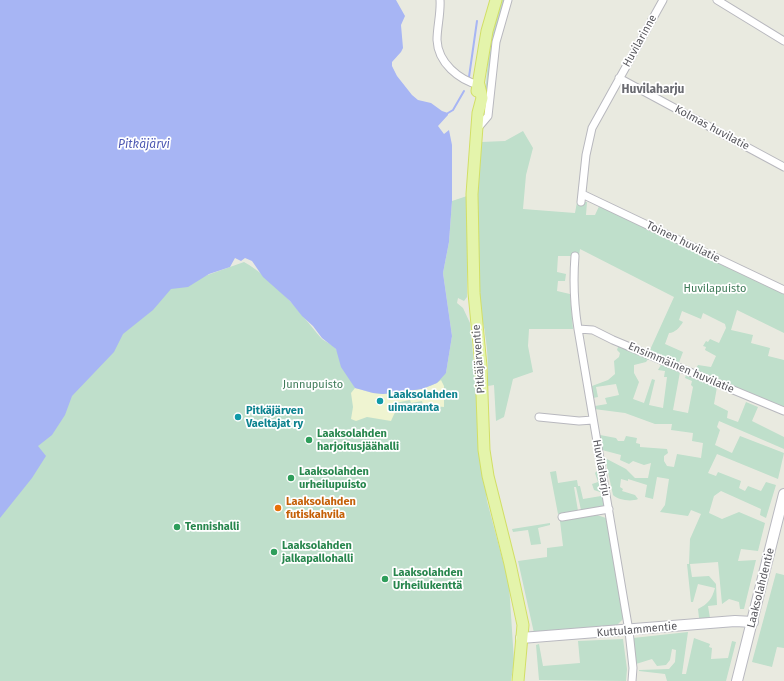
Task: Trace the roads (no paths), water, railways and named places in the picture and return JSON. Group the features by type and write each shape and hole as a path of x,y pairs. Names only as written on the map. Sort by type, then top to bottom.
{"main road":[{"name":"Pitkäjärventie","path":"496,0 487,31 476,102 478,113 471,218 474,293 481,366 484,450 491,497 514,586 516,625 521,638 518,681"}],"street":[{"path":"440,0 438,48 450,68 458,76 479,85"},
{"path":"477,130 488,116 496,42 508,0"},
{"name":"Huvilarinne","path":"582,198 590,134 619,78 663,0"},
{"path":"717,0 784,41"},
{"name":"Kolmas huvilatie","path":"619,78 784,167"},
{"name":"Toinen huvilatie","path":"582,198 784,290"},
{"name":"Huvilaharju","path":"575,256 573,277 574,300 629,631 633,668 632,681"},
{"name":"Ensimmäinen huvilatie","path":"578,329 593,330 613,340 784,411"},
{"path":"540,417 579,421 593,420"},
{"name":"Laaksolahdentie","path":"737,681 784,494"},
{"path":"562,517 608,509"},
{"name":"Kuttulammentie","path":"521,638 629,631 735,621 753,622"}],"water":[{"name":"Pitkäjärvi","path":"0,0 396,0 405,16 401,25 403,48 392,62 392,66 397,76 412,95 418,100 431,103 442,111 448,113 448,115 438,126 444,134 449,130 452,145 452,201 449,242 443,273 452,336 446,373 437,383 422,389 383,394 355,388 341,367 336,349 322,338 290,301 263,277 252,261 245,258 241,261 235,258 230,267 209,274 188,287 171,289 153,310 123,334 114,352 72,396 65,415 52,435 38,446 46,456 32,478 0,518"}],"waterway":[{"path":"469,77 477,21"},
{"path":"448,113 453,110 464,91"}],"place":[{"name":"Laaksolahden uimaranta","path":"380,401"},
{"name":"Pitkäjärven Vaeltajat ry","path":"238,417"},
{"name":"Laaksolahden harjoitusjäähalli","path":"309,440"},
{"name":"Laaksolahden urheilupuisto","path":"291,478"},
{"name":"Laaksolahden futiskahvila","path":"278,508"},
{"name":"Tennishalli","path":"177,527"},
{"name":"Laaksolahden jalkapallohalli","path":"274,552"},
{"name":"Laaksolahden Urheilukenttä","path":"385,579"}],"district":[{"name":"Huvilaharju","path":"653,90"}],"park label":[{"name":"Huvilapuisto","path":"715,289"},
{"name":"Junnupuisto","path":"313,385"}]}
